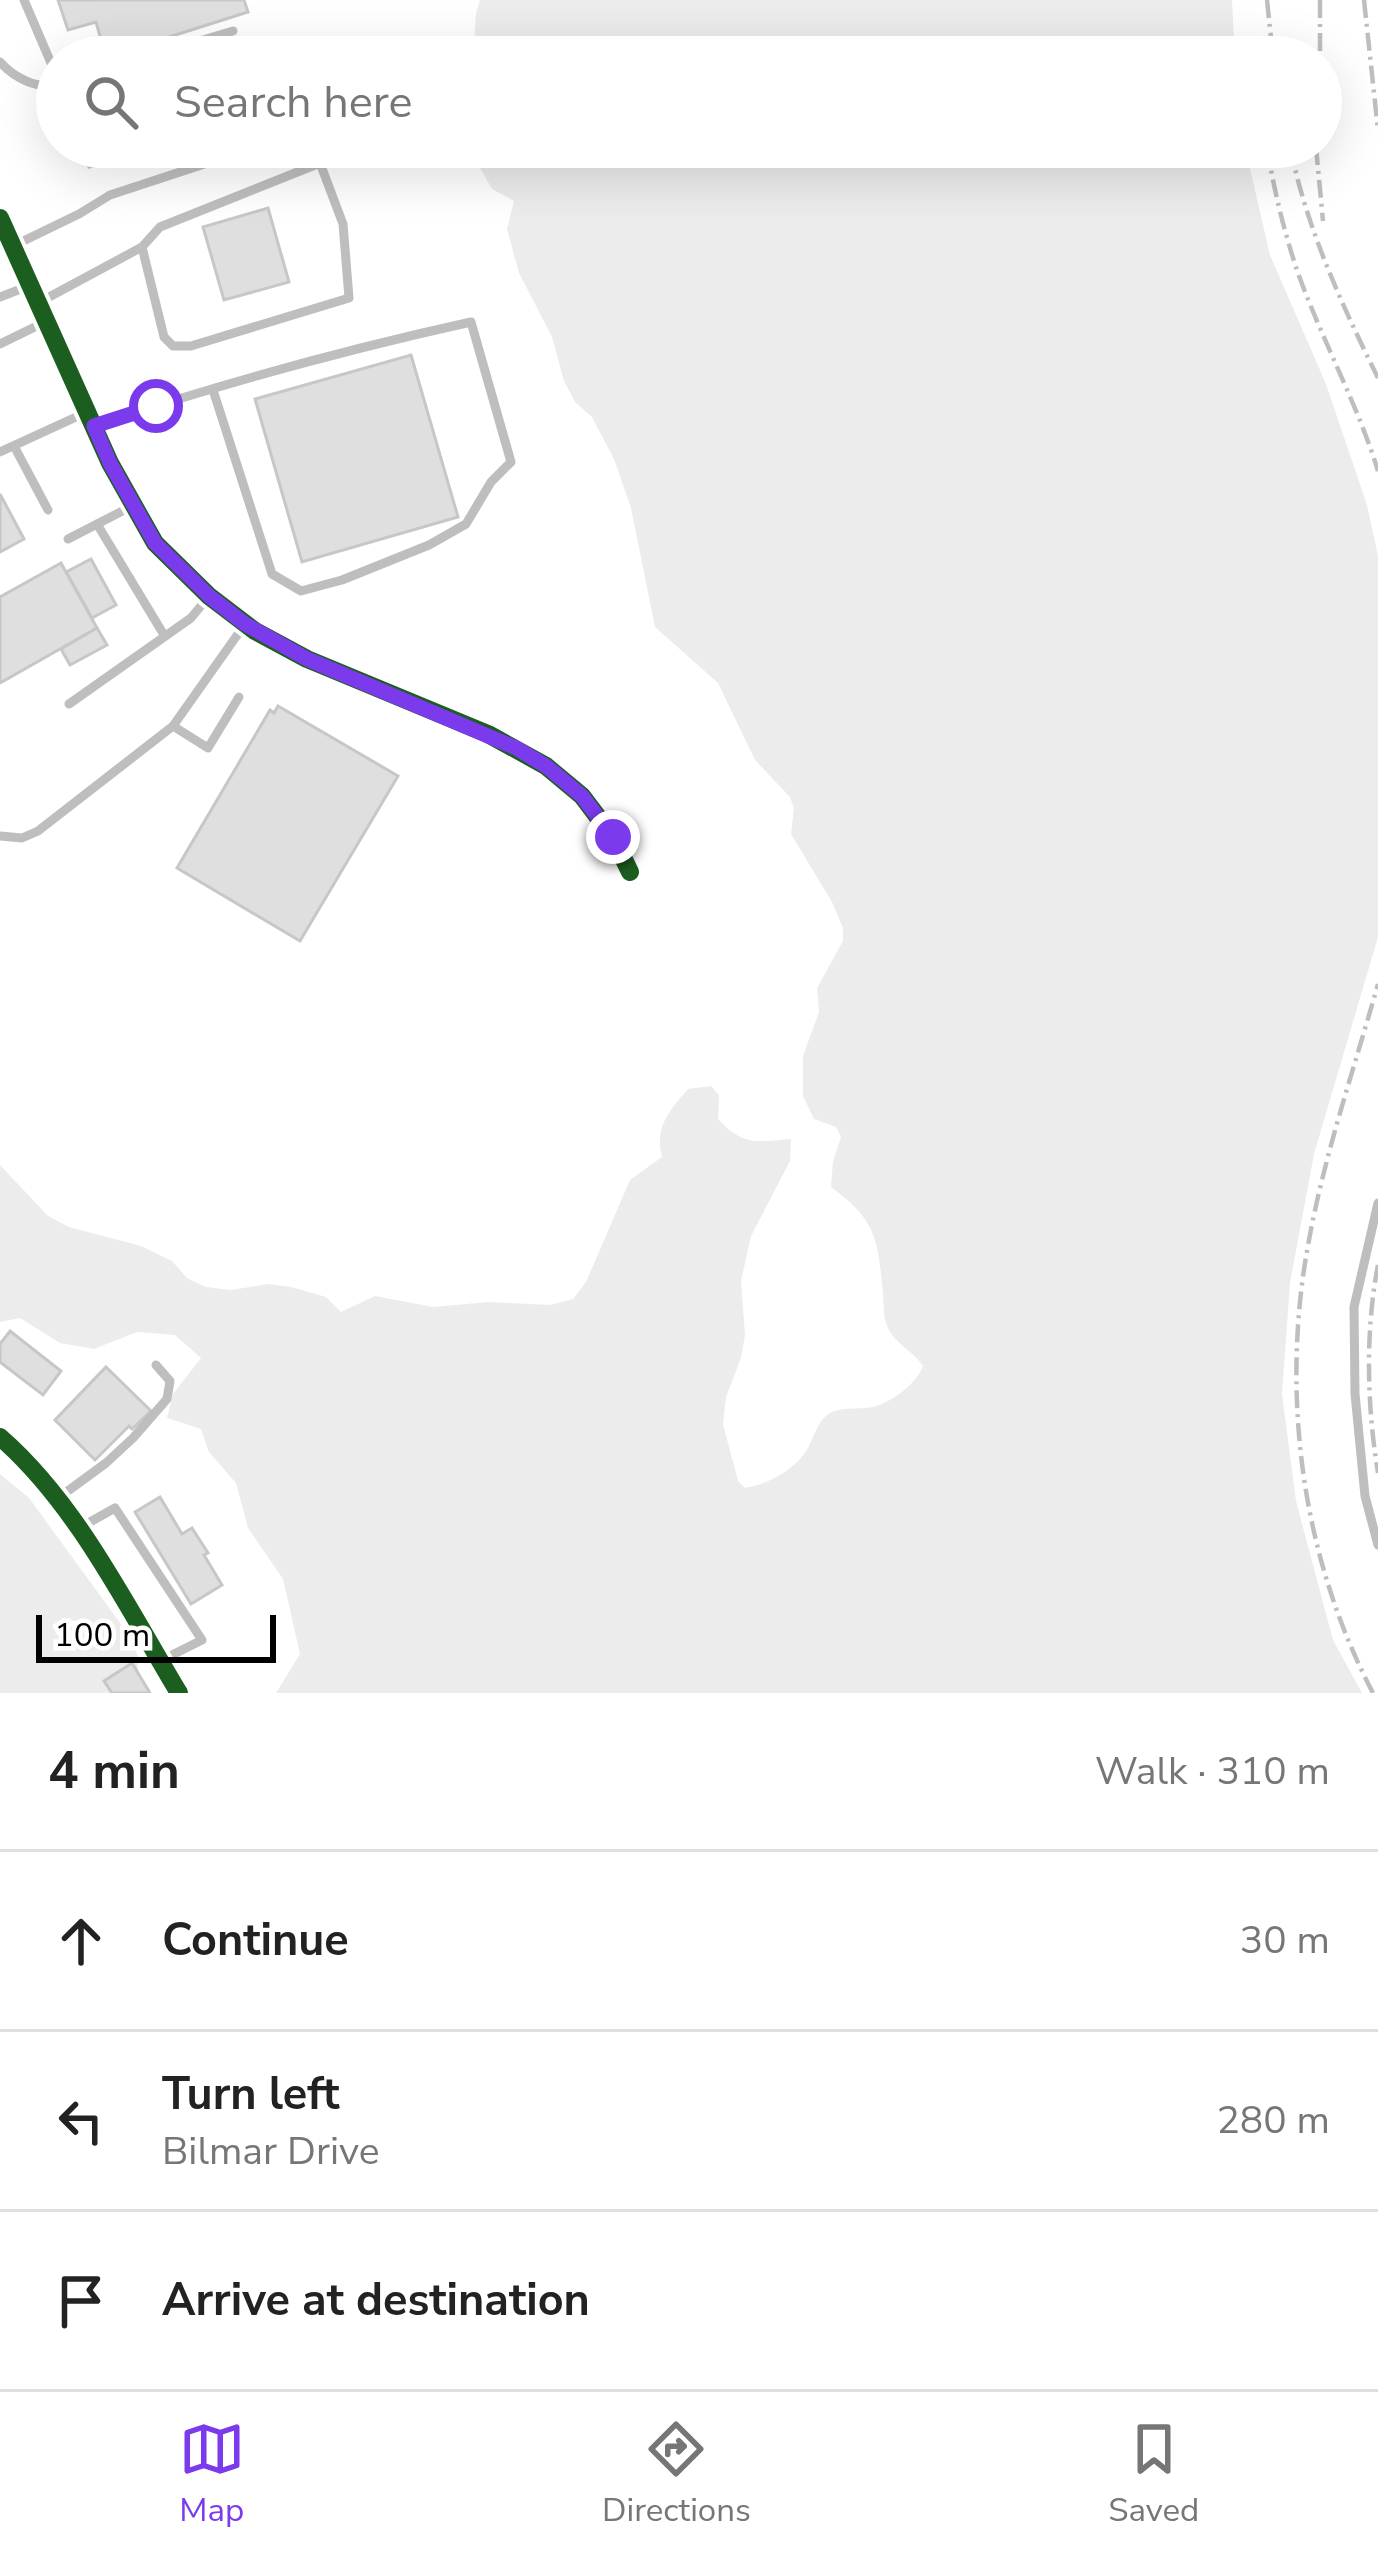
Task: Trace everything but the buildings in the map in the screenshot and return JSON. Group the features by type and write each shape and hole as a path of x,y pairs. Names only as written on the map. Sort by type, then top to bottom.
{"main road":[{"path":"0,1437 29,1464 78,1529 179,1693"}],"street":[{"path":"0,218 90,419 155,543 245,624 307,659 488,734 546,766 582,796 613,837 630,872"}],"lane":[{"path":"23,0 38,36"},
{"path":"216,36 233,31"},
{"path":"0,62 11,75 36,83"},
{"path":"13,246 110,195 192,168"},
{"path":"0,297 34,294 142,247 160,227 308,168"},
{"path":"142,247 164,337 173,346 191,346 349,298 344,224 322,168"},
{"path":"0,344 46,321"},
{"path":"0,452 90,419 471,322 512,462 491,482 466,524 407,554 302,591 272,574 213,389"},
{"path":"14,446 48,510"},
{"path":"68,539 134,505"},
{"path":"98,524 164,635"},
{"path":"69,704 191,618 209,596"},
{"path":"0,836 22,838 38,831 173,726 245,624"},
{"path":"173,726 208,748 239,697"},
{"path":"1378,1203 1354,1307 1355,1394 1365,1496 1378,1545"},
{"path":"57,1499 106,1463 166,1399 170,1381 156,1365"},
{"path":"78,1529 115,1508 202,1640 160,1661"}],"shaded area":[{"path":"480,0 1232,0 1234,36 474,36"},
{"path":"480,168 1250,168 1270,255 1326,384 1367,505 1378,556 1378,937 1314,1154 1290,1283 1282,1394 1296,1501 1333,1640 1362,1693 276,1693 300,1654 283,1579 248,1528 236,1483 209,1452 201,1429 167,1418 173,1394 201,1358 175,1335 137,1332 94,1349 60,1343 20,1318 0,1322 0,1165 48,1216 69,1227 141,1246 172,1261 187,1278 206,1287 291,1287 326,1297 341,1312 375,1296 433,1307 488,1302 550,1305 573,1299 586,1282 630,1180 662,1157 660,1137 670,1112 688,1089 711,1086 719,1095 718,1119 735,1134 759,1141 791,1139 790,1161 751,1236 741,1281 745,1335 723,1424 738,1481 745,1488 781,1474 803,1456 827,1415 888,1401 923,1366 886,1323 879,1260 866,1221 831,1187 841,1137 836,1127 814,1119 803,1096 803,1056 819,1012 817,988 843,941 843,928 791,834 794,808 790,797 755,760 718,683 655,627 631,508 614,459 592,417 575,402 564,381 552,337 519,273 507,229 514,201 492,189"},
{"path":"0,1474 29,1498 126,1631 138,1656 138,1693 0,1693"}],"railway":[{"path":"1267,0 1271,36"},
{"path":"1320,0 1320,36"},
{"path":"1364,0 1378,130"},
{"path":"1271,168 1298,273 1378,471"},
{"path":"1296,168 1326,265 1378,378"},
{"path":"1318,168 1323,221"},
{"path":"1373,1693 1348,1640 1313,1530 1303,1472 1297,1356 1309,1240 1378,984"},
{"path":"1378,1265 1369,1369 1378,1473"}],"cycle path":[{"path":"0,218 110,463 155,543 209,596 255,631 307,659 488,734 546,766 582,796 613,837 630,872"},
{"path":"0,1437 77,1525 179,1693"}],"route":[{"path":"156,406 94,426 155,543 209,596 255,631 307,659 516,748 582,796 613,837"}]}
